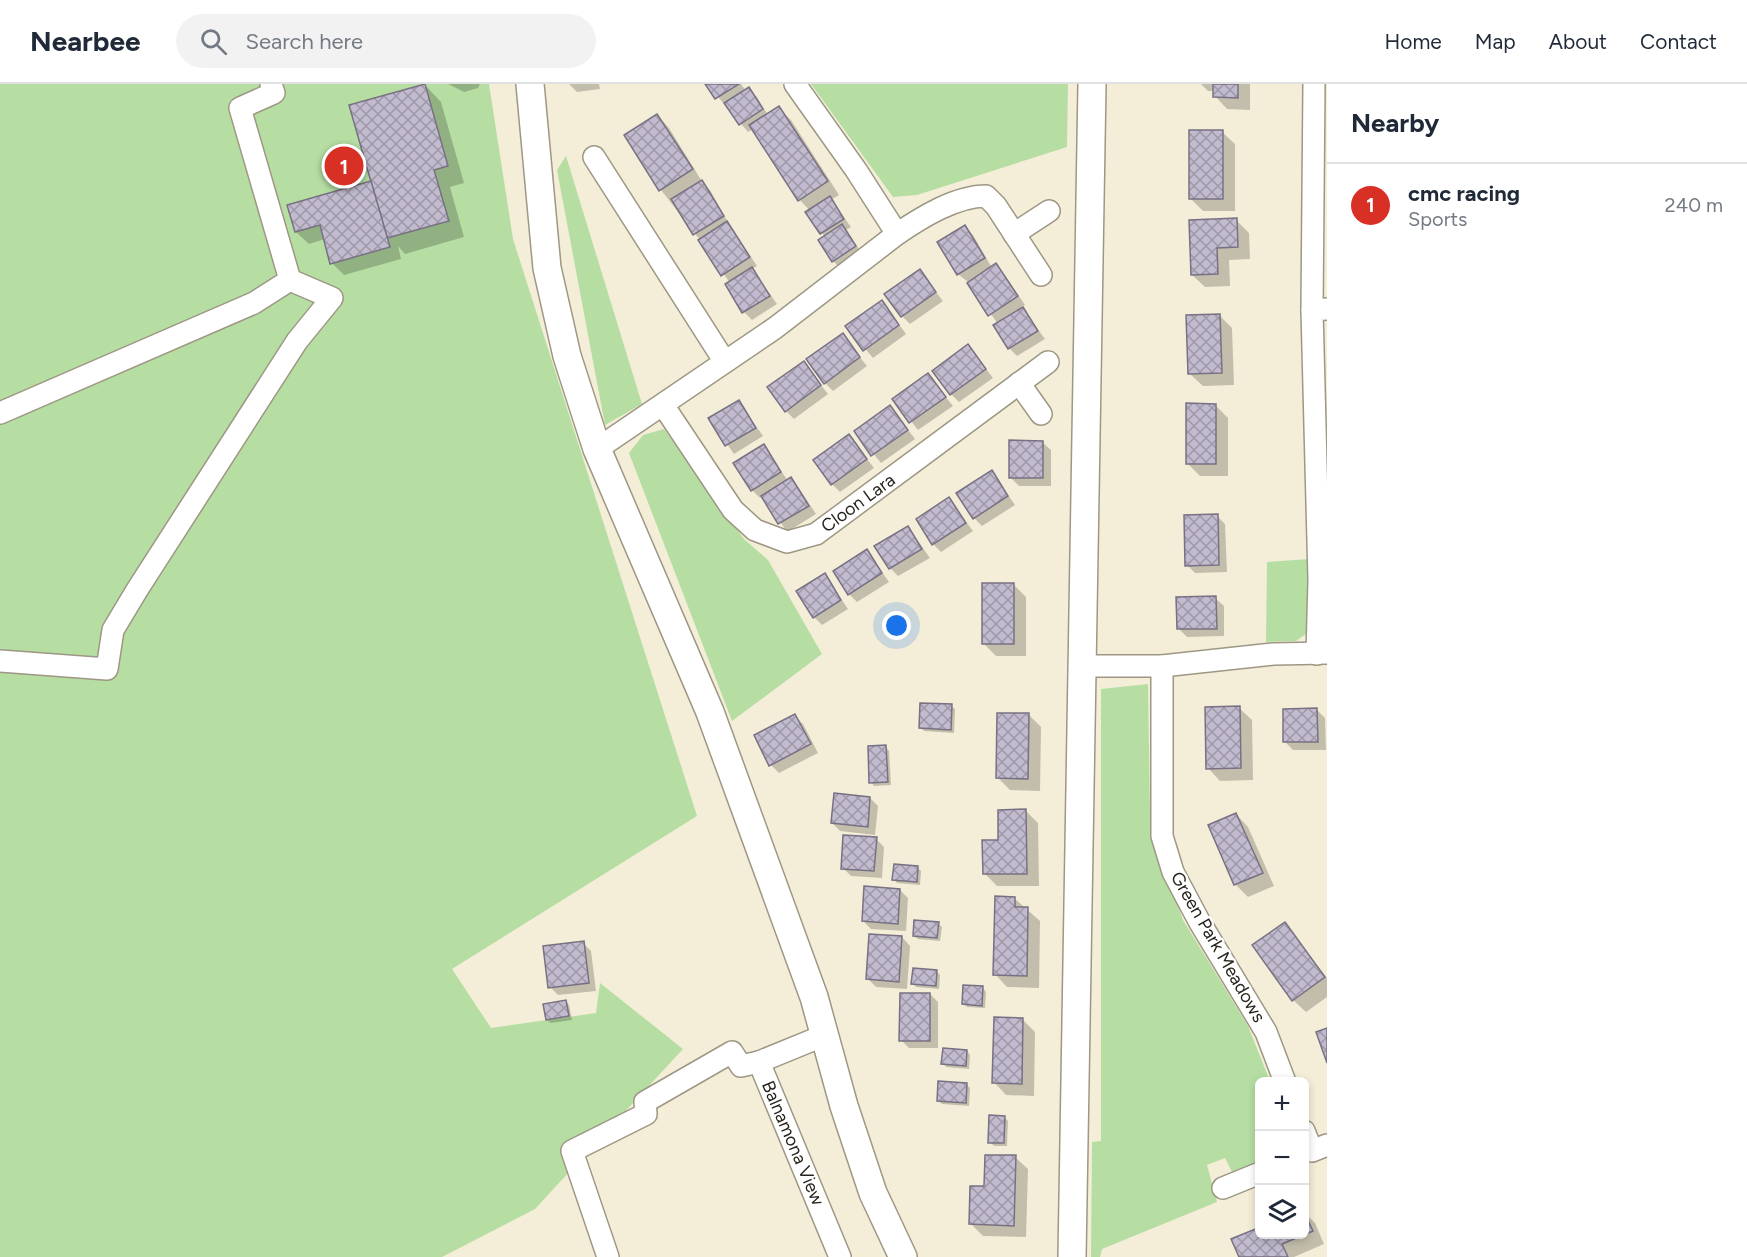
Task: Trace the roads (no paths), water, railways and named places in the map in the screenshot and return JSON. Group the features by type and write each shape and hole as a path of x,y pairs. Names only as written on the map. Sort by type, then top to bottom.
{"main road":[{"path":"530,84 547,268 567,356 597,449 710,712 814,997 873,1193 903,1257"},
{"path":"1072,1257 1080,666 1092,84"}],"street":[{"path":"271,84 274,93 240,108 290,280"},
{"path":"795,84 856,170 897,234"},
{"path":"1080,666 1162,666 1273,654 1322,654 1319,580 1320,309 1314,84"},
{"path":"594,157 725,362"},
{"path":"597,449 775,328 897,234 915,222 971,196 986,196 1041,275"},
{"path":"1014,234 1049,211"},
{"path":"0,413 254,303 290,280"},
{"path":"0,661 107,669 113,630 137,590 297,340 332,298 290,280"},
{"name":"Cloon Lara","path":"663,405 733,510 755,530 787,542 816,534 1048,362"},
{"path":"1019,383 1041,414"},
{"name":"Green Park Meadows","path":"1162,666 1162,836 1173,872 1216,950 1266,1032 1283,1077"},
{"name":"Balnamona View","path":"825,1035 759,1062 840,1257"},
{"path":"608,1257 572,1151 646,1114 645,1102 732,1052 741,1066 759,1062"},
{"path":"1223,1188 1255,1175"}],"place":[{"name":"cmc racing","path":"344,166"}]}
